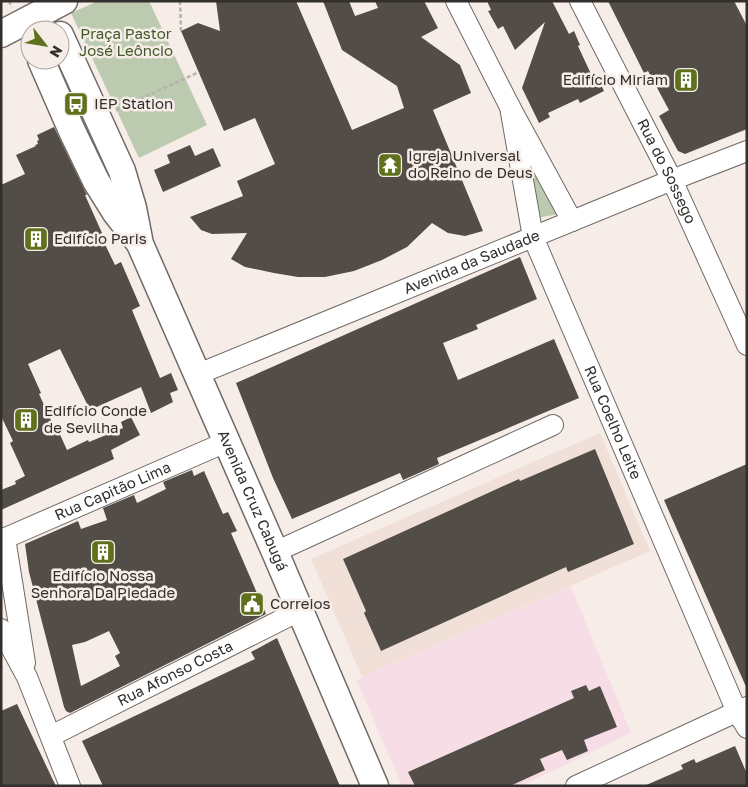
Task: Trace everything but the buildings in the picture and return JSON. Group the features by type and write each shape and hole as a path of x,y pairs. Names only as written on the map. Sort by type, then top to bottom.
{"main road":[{"path":"1,34 42,13"},
{"name":"Avenida Cruz Cabugá","path":"70,57 122,171 133,208 140,244 375,786"},
{"name":"Avenida Cruz Cabugá","path":"45,70 96,181 116,213 140,244"}],"street":[{"name":"Rua Coelho Leite","path":"456,1 510,107 572,221"},
{"name":"Rua do Sossego","path":"580,1 672,180 747,345"},
{"name":"Rua Coelho Leite","path":"510,107 533,237 743,716"},
{"name":"Avenida da Saudade","path":"196,375 747,151"},
{"path":"274,552 553,425"},
{"name":"Rua Capitão Lima","path":"3,539 226,442"},
{"path":"3,539 27,677"},
{"name":"Rua Afonso Costa","path":"51,736 299,611"},
{"path":"1,629 27,677 70,786"},
{"path":"576,786 743,716"}],"path":[{"path":"180,1 181,31"},
{"path":"98,118 199,72"}],"shaded area":[{"path":"600,433 650,551 362,677 311,559"},
{"path":"571,586 631,733 521,786 402,786 357,681 362,677"}],"green space":[{"name":"Praça Pastor José Leôncio","path":"98,1 149,1 207,125 139,158 71,13"},
{"path":"531,158 559,214 537,218"}],"place":[{"name":"Edifício Miriam","path":"686,80"},
{"name":"IEP Station","path":"76,104"},
{"name":"Igreja Universal do Reino de Deus","path":"390,165"},
{"name":"Edifício Paris","path":"36,239"},
{"name":"Edifício Conde de Sevilha","path":"26,420"},
{"name":"Edifício Nossa Senhora Da Piedade","path":"103,552"},
{"name":"Correios","path":"252,604"}]}
